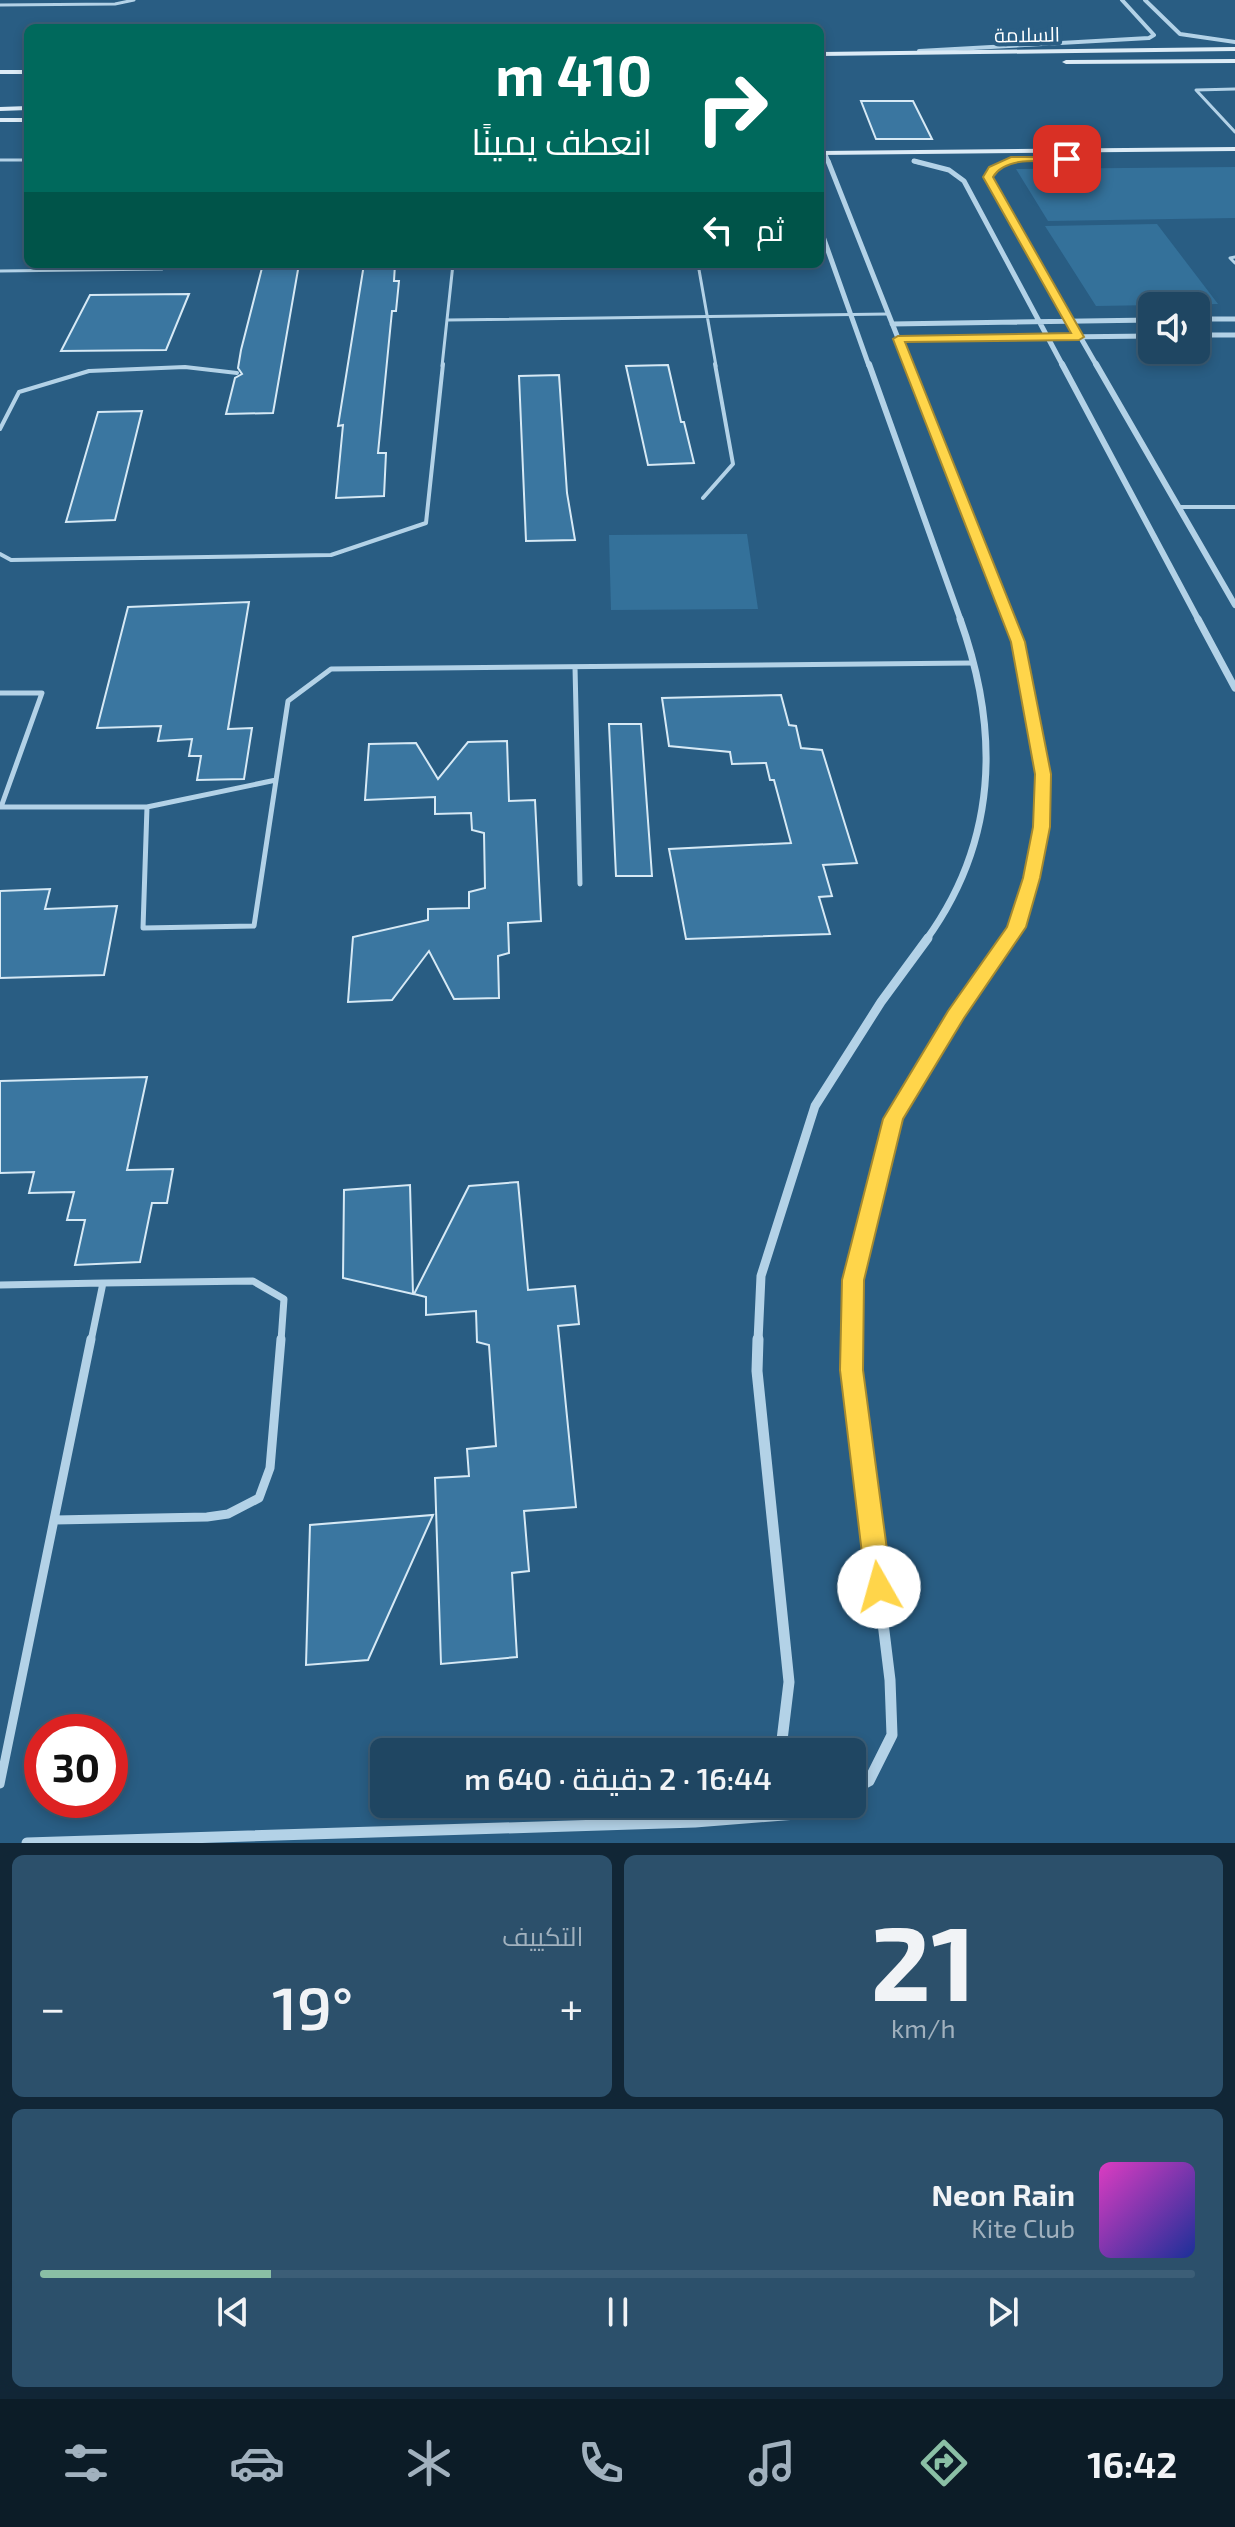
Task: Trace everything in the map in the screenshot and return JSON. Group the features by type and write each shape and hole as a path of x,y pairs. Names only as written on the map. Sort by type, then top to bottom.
{"street":[{"path":"882,53 1134,41 1154,35 1122,0"},
{"path":"1145,0 1180,34 1235,42"},
{"name":"السلامة","path":"824,54 1235,49"},
{"name":"السلامة","path":"1048,62 1235,61"},
{"path":"824,64 910,63"},
{"path":"0,72 24,72"},
{"path":"0,109 24,108"},
{"path":"0,120 24,120"},
{"path":"824,157 1235,149"},
{"path":"824,157 914,161 1235,158"},
{"path":"824,159 1018,642 1043,774 1042,827 1032,878 1016,927 955,1016 893,1119 853,1280 852,1370 890,1680 892,1735 866,1783"},
{"path":"1011,160 993,169 988,177 1235,605"},
{"path":"914,161 949,170 964,181 1235,686"},
{"path":"782,1738 789,1682 757,1371 761,1276 815,1106 881,1002 938,924 963,874 982,823 987,771 986,726 968,641 824,239"},
{"path":"890,319 1138,320"},
{"path":"1210,319 1235,319"},
{"path":"1210,335 1235,335"},
{"path":"898,339 1138,336"},
{"path":"695,1822 704,1818"},
{"path":"27,1843 746,1818"}],"lane":[{"path":"0,5 115,4 134,0"},
{"path":"1235,89 1196,90 1235,132"},
{"path":"0,160 24,160"},
{"path":"0,271 163,268"},
{"path":"0,554 11,560 331,555 426,523 453,268"},
{"path":"699,268 733,464 703,498"},
{"path":"447,320 851,315 890,319"},
{"path":"0,429 19,392 89,371 185,367 237,373"},
{"path":"1181,507 1235,507"},
{"path":"147,807 143,928 254,926 288,701 331,669 972,663"},
{"path":"575,667 580,884"},
{"path":"0,693 42,693 0,807 147,807 276,780"},
{"path":"0,1285 242,1280 253,1281 284,1299 270,1468 259,1498 245,1508 228,1514 55,1520"},
{"path":"0,1784 103,1283"}],"shaded area":[{"path":"1235,167 1235,218 1048,221 1016,169"},
{"path":"1157,224 1209,292 1138,292 1138,305 1096,306 1045,226"},
{"path":"1210,294 1218,304 1210,304"},
{"path":"747,534 758,609 611,610 609,535"}],"building":[{"path":"861,101 913,101 932,139 876,139"},
{"path":"262,268 298,268 273,413 226,414 235,378 242,374 238,368"},
{"path":"363,268 395,268 394,281 399,281 396,311 392,311 378,453 386,453 384,496 336,498 343,425 338,426"},
{"path":"189,294 166,350 61,351 90,295"},
{"path":"668,365 694,463 648,465 626,366"},
{"path":"559,375 567,493 575,540 526,541 519,376"},
{"path":"142,411 115,520 66,522 98,412"},
{"path":"249,602 228,729 252,728 244,779 197,780 201,756 189,756 192,739 158,741 161,726 97,728 128,607"},
{"path":"781,695 789,725 796,726 801,748 822,750 857,863 823,865 832,896 819,897 830,934 686,939 669,849 791,843 774,780 770,780 766,763 732,764 730,752 669,746 662,698"},
{"path":"609,724 641,724 652,876 616,876"},
{"path":"507,741 509,801 535,800 541,921 508,923 509,953 498,956 499,998 454,999 429,951 392,1000 348,1002 353,937 428,920 428,909 469,908 469,892 485,888 484,833 472,830 471,813 435,814 435,797 365,800 369,744 416,743 438,779 468,742"},
{"path":"50,889 45,909 117,906 104,975 0,978 0,891"},
{"path":"147,1077 127,1170 173,1169 167,1203 152,1203 140,1262 75,1265 85,1220 67,1220 74,1192 29,1193 34,1172 0,1173 0,1081"},
{"path":"518,1182 528,1290 575,1286 579,1324 558,1326 576,1507 524,1511 529,1571 512,1573 517,1657 441,1664 435,1478 469,1476 467,1449 496,1446 489,1345 477,1342 476,1311 426,1315 426,1297 414,1294 469,1186"},
{"path":"410,1185 413,1294 343,1278 344,1190"},
{"path":"433,1515 368,1660 306,1665 310,1525"}],"route":[{"path":"879,1587 852,1370 853,1280 893,1119 955,1016 1016,927 1032,878 1042,827 1043,774 1018,642 898,339 1079,337 988,177 993,169 1011,160 1067,159"}]}
